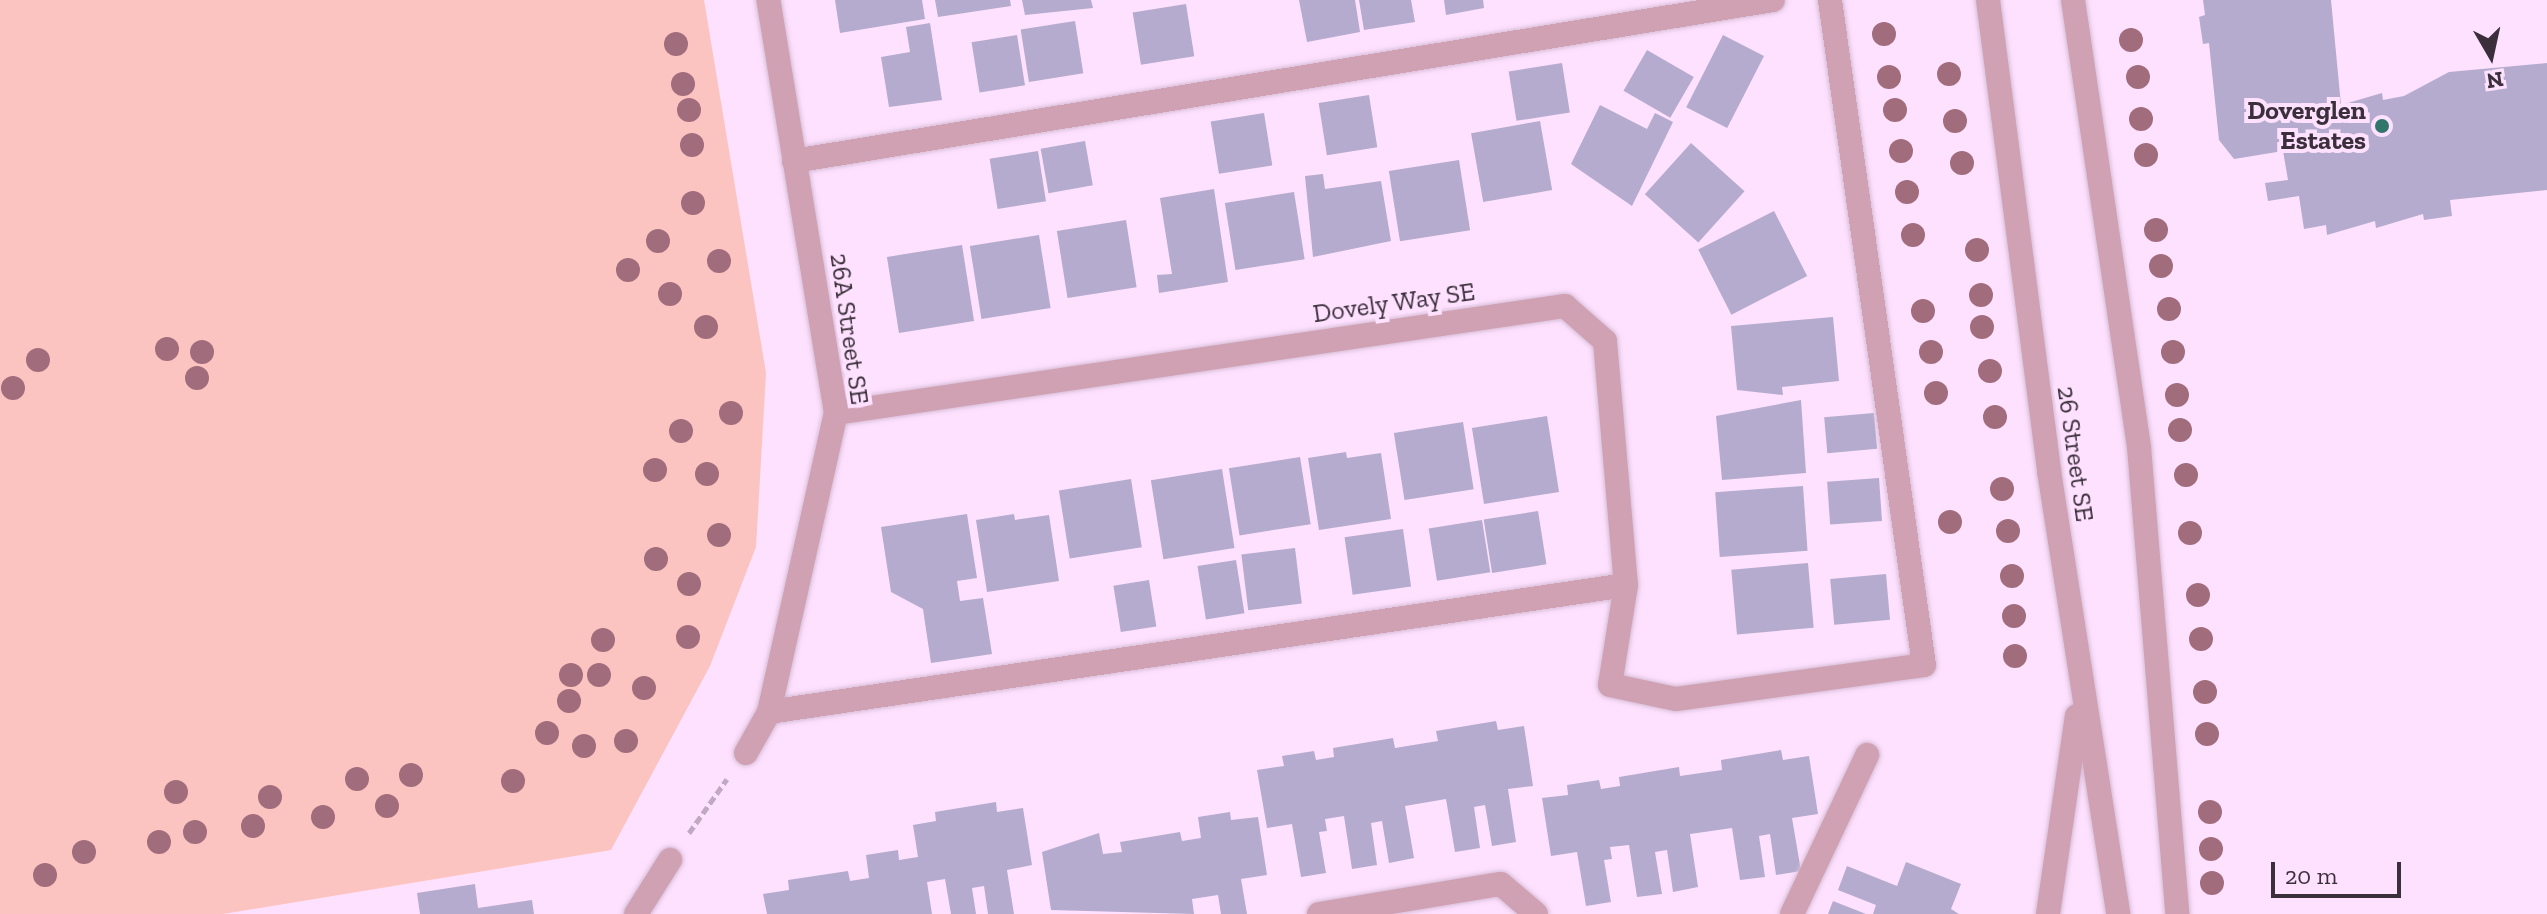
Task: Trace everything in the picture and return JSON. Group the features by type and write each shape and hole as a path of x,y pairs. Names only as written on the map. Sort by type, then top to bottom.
{"street":[{"name":"26A Street SE","path":"746,753 769,712 836,413 768,0"},
{"path":"794,161 1773,0"},
{"name":"Dovely Way SE","path":"836,413 1565,306 1605,341 1626,585 1610,685 1676,699 1924,665 1830,0"},
{"name":"26 Street SE","path":"1988,0 2081,694 2118,914"},
{"path":"2073,0 2139,447 2177,914"},
{"path":"769,712 1626,585"},
{"path":"2048,914 2081,694"},
{"path":"1792,914 1867,755"},
{"path":"636,914 670,860"},
{"path":"1319,914 1501,884 1536,914"}],"path":[{"path":"670,860 746,753"}],"shaded area":[{"path":"0,0 704,0 766,373 756,547 710,666 611,850 223,914 0,914"}],"building":[{"path":"835,0 922,0 925,19 840,33"},
{"path":"935,0 1010,0 1011,6 938,17"},
{"path":"1022,0 1091,0 1093,8 1025,15"},
{"path":"1299,0 1355,0 1360,32 1307,42"},
{"path":"1359,0 1411,0 1415,22 1364,30"},
{"path":"1444,0 1483,0 1484,8 1446,15"},
{"name":"Doverglen Estates","path":"2203,0 2331,0 2341,105 2382,93 2383,100 2404,96 2449,72 2547,63 2547,190 2450,200 2452,216 2424,220 2423,214 2376,228 2375,221 2327,235 2326,225 2304,229 2299,196 2268,201 2265,183 2288,180 2283,151 2234,159 2219,140 2209,43 2203,44 2199,17 2205,15"},
{"path":"1186,4 1194,56 1141,65 1133,12"},
{"path":"1075,21 1083,73 1029,82 1021,30"},
{"path":"930,23 942,100 889,107 881,57 910,52 906,27"},
{"path":"1017,35 1025,85 980,93 972,42"},
{"path":"1723,35 1764,56 1727,128 1686,107"},
{"path":"1647,50 1694,77 1670,118 1624,91"},
{"path":"1562,63 1570,112 1516,121 1509,71"},
{"path":"1369,95 1377,147 1327,155 1319,103"},
{"path":"1600,105 1647,129 1655,113 1673,122 1632,206 1571,164"},
{"path":"1264,113 1272,165 1219,174 1211,121"},
{"path":"1540,121 1552,190 1483,202 1471,133"},
{"path":"1085,141 1093,185 1048,193 1041,149"},
{"path":"1691,143 1745,191 1698,242 1645,194"},
{"path":"1038,151 1046,201 998,209 990,159"},
{"path":"1459,160 1470,230 1400,241 1389,171"},
{"path":"1323,174 1325,189 1381,181 1391,241 1313,257 1305,176"},
{"path":"1214,189 1228,282 1159,293 1157,275 1172,274 1160,198"},
{"path":"1294,192 1305,259 1235,270 1225,203"},
{"path":"1774,211 1807,276 1731,315 1698,250"},
{"path":"1126,220 1137,287 1067,298 1057,231"},
{"path":"1039,235 1051,308 981,319 970,246"},
{"path":"962,245 974,321 899,333 887,257"},
{"path":"1833,317 1839,381 1782,387 1783,395 1737,390 1731,326"},
{"path":"1801,400 1806,473 1722,480 1716,416"},
{"path":"1874,413 1877,449 1827,453 1824,417"},
{"path":"1547,416 1559,492 1484,504 1472,428"},
{"path":"1463,422 1474,489 1404,500 1394,433"},
{"path":"1346,452 1347,458 1381,453 1391,519 1319,530 1308,458"},
{"path":"1300,457 1311,524 1240,535 1229,468"},
{"path":"1222,469 1235,548 1163,559 1151,480"},
{"path":"1879,478 1882,521 1830,525 1827,482"},
{"path":"1131,479 1142,547 1070,559 1059,490"},
{"path":"1803,486 1808,551 1720,557 1715,492"},
{"path":"1538,511 1546,564 1492,573 1484,520"},
{"path":"967,514 977,578 957,581 960,601 983,598 992,654 931,663 923,609 891,592 881,527"},
{"path":"1014,514 1015,520 1049,515 1059,581 987,592 976,520"},
{"path":"1482,520 1490,572 1437,581 1429,528"},
{"path":"1403,529 1411,586 1353,595 1345,537"},
{"path":"1295,548 1302,604 1248,610 1241,555"},
{"path":"1236,560 1244,613 1206,619 1197,566"},
{"path":"1808,563 1814,628 1737,634 1731,570"},
{"path":"1886,574 1890,620 1834,625 1830,579"},
{"path":"1149,580 1156,626 1121,632 1113,586"},
{"path":"1496,721 1498,730 1524,726 1533,786 1508,789 1516,842 1492,846 1485,805 1474,807 1480,848 1455,852 1446,799 1405,806 1414,858 1389,863 1382,821 1371,823 1377,865 1352,869 1344,816 1325,819 1327,831 1319,832 1326,873 1301,877 1292,824 1267,828 1257,770 1284,766 1282,756 1314,751 1316,760 1334,757 1333,748 1393,738 1395,748 1438,741 1436,731"},
{"path":"1781,750 1783,760 1809,756 1818,814 1792,818 1801,871 1776,875 1770,834 1759,836 1765,877 1740,880 1732,828 1690,834 1698,887 1673,892 1667,850 1655,852 1662,894 1637,897 1629,845 1610,847 1612,859 1604,860 1611,902 1586,906 1577,852 1551,856 1542,798 1568,795 1567,785 1599,780 1601,789 1620,786 1619,777 1679,767 1680,776 1722,770 1721,760"},
{"path":"996,802 997,812 1023,808 1032,865 1007,870 1014,914 988,914 984,886 972,888 976,914 951,914 945,879 927,882 932,914 767,914 763,894 789,890 788,880 848,871 850,881 869,878 866,855 898,850 899,860 918,857 913,825 936,821 935,812"},
{"path":"1230,812 1231,820 1258,817 1267,875 1241,879 1247,914 1221,914 1218,895 1192,899 1194,914 1051,910 1042,852 1099,833 1103,854 1122,852 1120,842 1180,832 1182,841 1201,838 1198,817"},
{"path":"1906,862 1961,884 1951,909 1959,914 1873,914 1876,905 1838,890 1847,866 1897,886"},
{"path":"475,884 478,908 532,900 534,914 420,914 417,893"},
{"path":"1833,901 1866,914 1828,914"}],"place":[{"name":"Doverglen Estates","path":"2382,126"}]}
